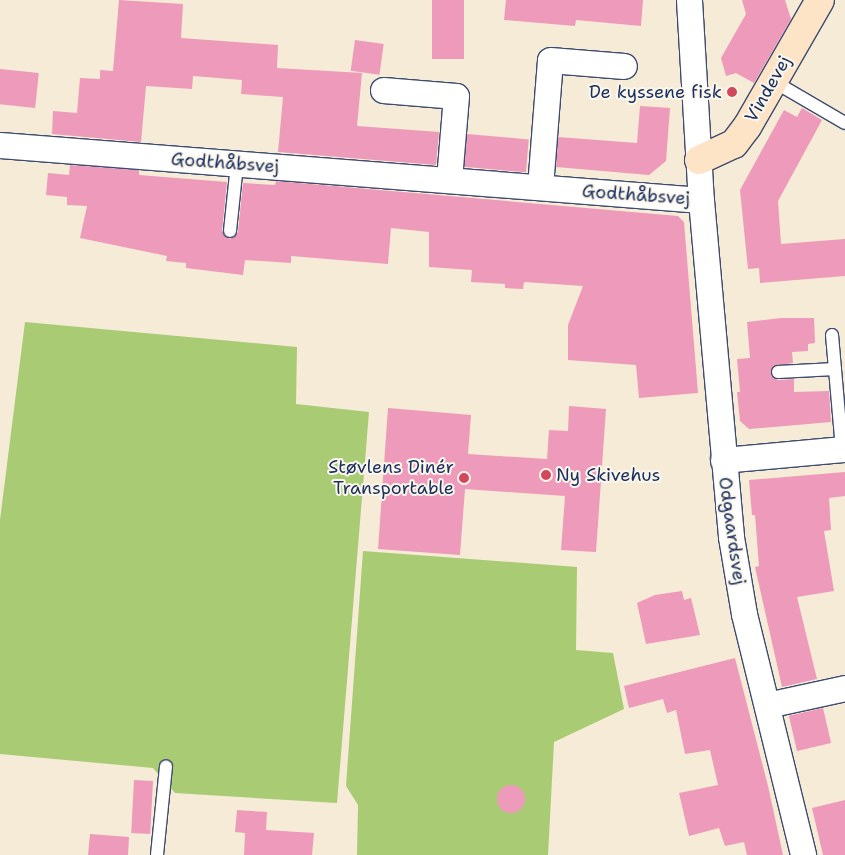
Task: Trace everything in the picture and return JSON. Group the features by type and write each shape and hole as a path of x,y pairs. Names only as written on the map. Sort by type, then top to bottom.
{"street":[{"name":"Odgaardsvej","path":"689,0 701,200 731,536 744,614 804,855"},
{"name":"Vindevej","path":"699,160 734,144 820,0"},
{"path":"540,187 550,60 624,66"},
{"path":"383,90 456,96 449,180"},
{"name":"Godthåbsvej","path":"0,145 701,200"},
{"path":"723,460 843,449"},
{"path":"767,705 845,688"}],"lane":[{"path":"773,81 845,123"},
{"path":"230,231 237,164"},
{"path":"832,335 843,449"},
{"path":"778,372 835,369"},
{"path":"157,855 166,766"}],"green space":[{"path":"25,322 297,347 296,404 369,412 337,803 175,793 153,768 0,754 0,520"},
{"path":"363,551 577,567 576,650 613,653 624,709 554,742 548,855 357,855 358,805 346,786"}],"building":[{"path":"119,0 183,4 181,38 278,45 277,68 362,73 357,126 439,132 436,165 278,152 283,97 241,94 242,80 193,76 192,89 146,86 141,142 52,134 53,111 77,113 80,78 100,79 100,70 113,71"},
{"path":"432,0 464,0 464,59 432,59"},
{"path":"506,0 643,0 641,26 576,20 575,26 504,20"},
{"path":"742,0 785,0 791,19 754,83 736,73 726,76 721,58 746,14"},
{"path":"355,40 384,44 379,75 351,71"},
{"path":"0,69 39,73 35,108 0,104"},
{"path":"640,106 670,108 666,161 649,175 556,167 558,137 637,143"},
{"path":"802,108 822,120 778,201 781,244 845,239 845,276 760,283 759,268 748,269 740,190 784,110 797,117"},
{"path":"467,134 529,139 526,172 464,167"},
{"path":"70,165 139,170 139,175 227,182 222,231 230,239 238,232 243,183 275,185 276,181 678,216 684,222 698,393 639,398 636,365 568,360 568,325 583,286 524,282 523,289 505,288 505,284 471,282 472,270 429,267 429,232 391,228 388,264 291,256 291,263 245,260 243,275 186,268 186,263 166,261 167,256 80,238 87,206 67,205 67,197 46,195 48,173 69,175"},
{"path":"781,318 814,318 815,343 808,344 808,351 792,352 793,363 773,366 771,376 778,380 794,379 794,392 829,391 831,422 749,429 740,421 737,392 740,392 737,359 750,358 747,322"},
{"path":"569,406 606,409 596,552 561,550 565,496 465,489 460,555 378,549 388,408 471,415 468,454 547,459 549,430 568,431"},
{"path":"845,472 845,496 829,498 831,530 824,531 834,591 797,597 817,679 782,687 755,567 759,566 755,515 752,515 749,480"},
{"path":"682,591 684,600 691,598 700,635 646,644 637,603 655,595"},
{"path":"735,658 768,786 783,855 747,855 744,842 725,846 719,828 689,836 679,793 718,785 710,750 685,754 676,710 667,713 663,699 629,708 624,686"},
{"path":"823,708 831,743 797,751 789,716"},
{"path":"134,780 153,781 150,834 131,833"},
{"path":"511,785 521,789 525,799 521,809 511,813 501,809 497,799 501,789"},
{"path":"845,800 845,855 823,855 812,808"},
{"path":"237,810 267,812 266,830 314,833 312,855 244,855 245,833 235,832"},
{"path":"90,834 129,837 128,855 88,855"}],"place":[{"name":"De kyssene fisk","path":"732,92"},
{"name":"Ny Skivehus","path":"546,475"},
{"name":"Støvlens Dinér Transportable","path":"464,478"}]}
